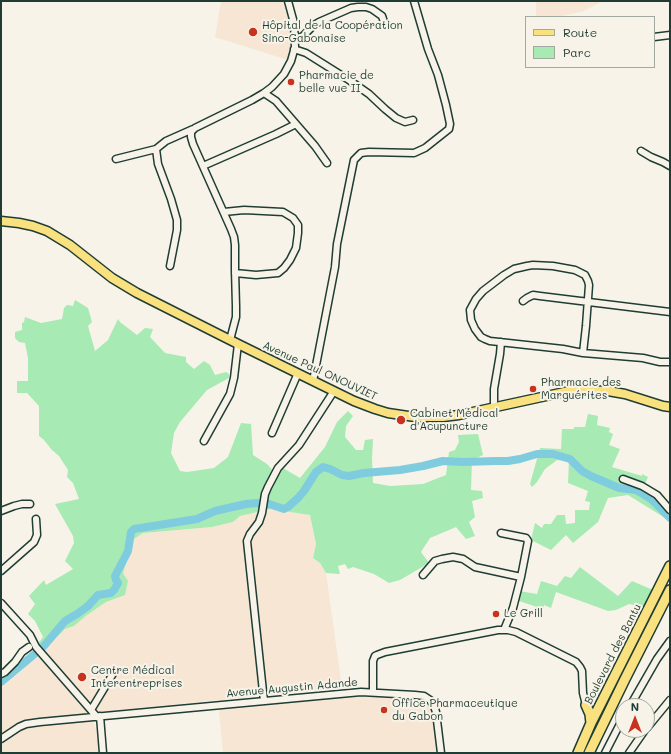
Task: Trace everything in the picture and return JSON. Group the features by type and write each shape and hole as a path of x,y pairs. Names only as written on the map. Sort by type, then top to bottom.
{"highway":[{"name":"Boulevard des Bantu","path":"578,753 591,723 670,566"},
{"name":"Boulevard des Bantu","path":"589,753 670,590"},
{"path":"586,705 590,708 600,706"},
{"path":"586,705 590,714 591,723"}],"main road":[{"name":"Avenue Paul ONOUVIET","path":"1,222 19,223 47,231 70,245 112,278 137,293 313,381 364,405 388,413 415,417 443,417 582,390 608,391 625,394 666,406"},
{"path":"666,406 670,413"}],"street":[{"path":"116,159 156,149 166,141 252,100 272,87 284,74 291,60 294,49 294,23 288,1"},
{"path":"313,381 335,267 337,244 354,160 361,153 369,152 414,153 425,148 449,129 450,124 438,75 428,50 414,1"},
{"path":"295,40 303,36 319,22 351,8 366,7 372,9 382,16 384,25"},
{"path":"655,37 670,35"},
{"path":"294,49 312,57 350,80 369,94 396,118 405,122 413,120"},
{"path":"264,93 276,101 315,146 327,163"},
{"path":"203,166 296,124"},
{"path":"195,128 191,132 191,137 234,237 236,316 230,340"},
{"path":"156,149 158,164 177,220 177,230 170,266"},
{"path":"641,150 650,157 670,166"},
{"path":"224,212 244,210 283,212 293,218 298,225 296,248 287,264 278,273 256,275 235,273"},
{"path":"583,353 589,285 585,275 575,270 533,265 514,269 483,291 476,299 470,310 472,325 482,337 490,341 563,349 583,353 643,358 660,362 670,362"},
{"path":"523,301 533,295 670,312"},
{"path":"494,407 494,389 501,342"},
{"path":"204,441 230,394 234,378 238,344"},
{"path":"272,433 298,373"},
{"path":"264,701 247,541 250,534 260,522 265,494 278,468 299,445 334,390"},
{"path":"623,479 642,486 657,495 670,510"},
{"path":"1,511 22,504 30,504"},
{"path":"1,571 34,542 37,535 36,519"},
{"path":"501,533 512,534 527,539 526,554 521,577 513,608 504,630"},
{"path":"423,575 435,561 453,557 463,559 475,567 521,577"},
{"path":"1,603 30,635 41,653 98,717 104,753"},
{"path":"373,692 373,661 377,655 504,630 516,632 576,662 582,671 583,693 586,705"},
{"path":"635,698 657,659 670,641"},
{"path":"1,674 5,672 22,652 29,647"},
{"path":"91,710 114,672"},
{"name":"Avenue Augustin Adande","path":"1,739 19,726 64,719 98,717 348,692 373,692 424,696 430,700 436,712 441,753"},
{"path":"655,718 670,700"},
{"path":"605,753 615,734"},
{"path":"629,753 640,738"}],"shaded area":[{"name":"Hôpital de la Coopération Sino-Gabonaise","path":"221,1 282,1 288,17 292,46 288,60 215,37"},
{"path":"536,1 603,1 584,11 562,16 536,16"},
{"path":"270,509 310,515 316,544 313,558 320,563 326,573 342,688 99,712 89,705 43,651 65,629 74,626 106,602 125,594 128,581 123,573 134,539 143,533 212,527 233,522 240,516"},
{"path":"39,655 84,705 96,728 99,753 1,753 1,686"},
{"path":"359,696 420,699 431,707 433,712 437,753 223,753 219,710"}],"green space":[{"path":"75,300 88,308 92,322 88,326 95,351 108,340 118,319 137,335 145,328 153,329 150,337 165,353 186,357 186,362 194,369 204,361 210,365 215,375 226,372 229,374 229,378 207,390 180,422 174,433 171,453 180,471 187,472 214,468 228,457 241,423 251,424 253,455 267,464 278,476 283,468 300,478 325,447 337,422 348,411 353,416 346,426 345,437 356,450 363,450 365,440 373,439 373,483 390,486 423,484 446,475 449,452 455,450 459,442 458,435 478,434 483,455 472,460 471,490 482,491 483,498 472,501 475,517 469,522 475,536 466,539 456,527 430,538 421,552 429,563 400,580 389,583 374,574 353,567 348,569 345,564 338,566 340,574 326,573 320,563 313,558 316,544 310,515 270,509 240,516 233,522 212,527 143,533 134,539 123,573 128,581 125,595 106,602 74,626 65,629 43,651 37,645 43,637 35,621 28,614 35,604 29,596 44,580 46,585 73,569 65,561 74,543 73,536 55,504 79,499 73,483 67,477 68,470 59,456 39,436 39,406 27,393 17,393 17,381 28,381 28,358 25,343 19,342 15,338 15,332 22,330 22,323 24,322 25,317 41,323 62,319 64,308 67,305 73,306"},
{"path":"588,414 598,416 597,425 610,428 609,432 613,434 609,445 620,449 612,467 642,476 642,474 648,477 645,484 661,492 660,502 670,508 670,521 628,495 608,498 598,522 573,543 566,535 551,550 531,540 535,523 542,528 544,524 551,524 557,515 565,515 566,524 575,523 575,510 589,510 590,502 585,501 588,491 568,483 569,461 557,460 545,469 532,487 530,484 540,448 561,449 562,429 585,427"},
{"path":"580,567 618,596 632,581 653,590 642,609 638,606 629,604 616,610 608,611 556,592 551,608 544,605 543,609 516,600 519,591 537,594 541,581 557,586 565,576 571,578"}],"waterway":[{"path":"1,682 43,647 65,621 88,606 98,595 111,593 114,590 118,583 115,576 128,551 131,532 134,529 197,519 215,511 246,504 269,504 284,509 298,498 316,472 323,467 342,475 349,476 364,473 400,470 443,461 508,461 537,454 553,454 570,459 582,471 591,476 619,488 636,490 651,499 670,518"}],"place":[{"name":"Hôpital de la Coopération Sino-Gabonaise","path":"253,32"},
{"name":"Pharmacie de belle vue II","path":"291,82"},
{"name":"Pharmacie des Marguérites","path":"533,389"},
{"name":"Cabinet Médical d'Acupuncture","path":"401,420"},
{"name":"Le Grill","path":"496,614"},
{"name":"Centre Médical Interentreprises","path":"82,677"},
{"name":"Office Pharmaceutique du Gabon","path":"384,710"}]}
